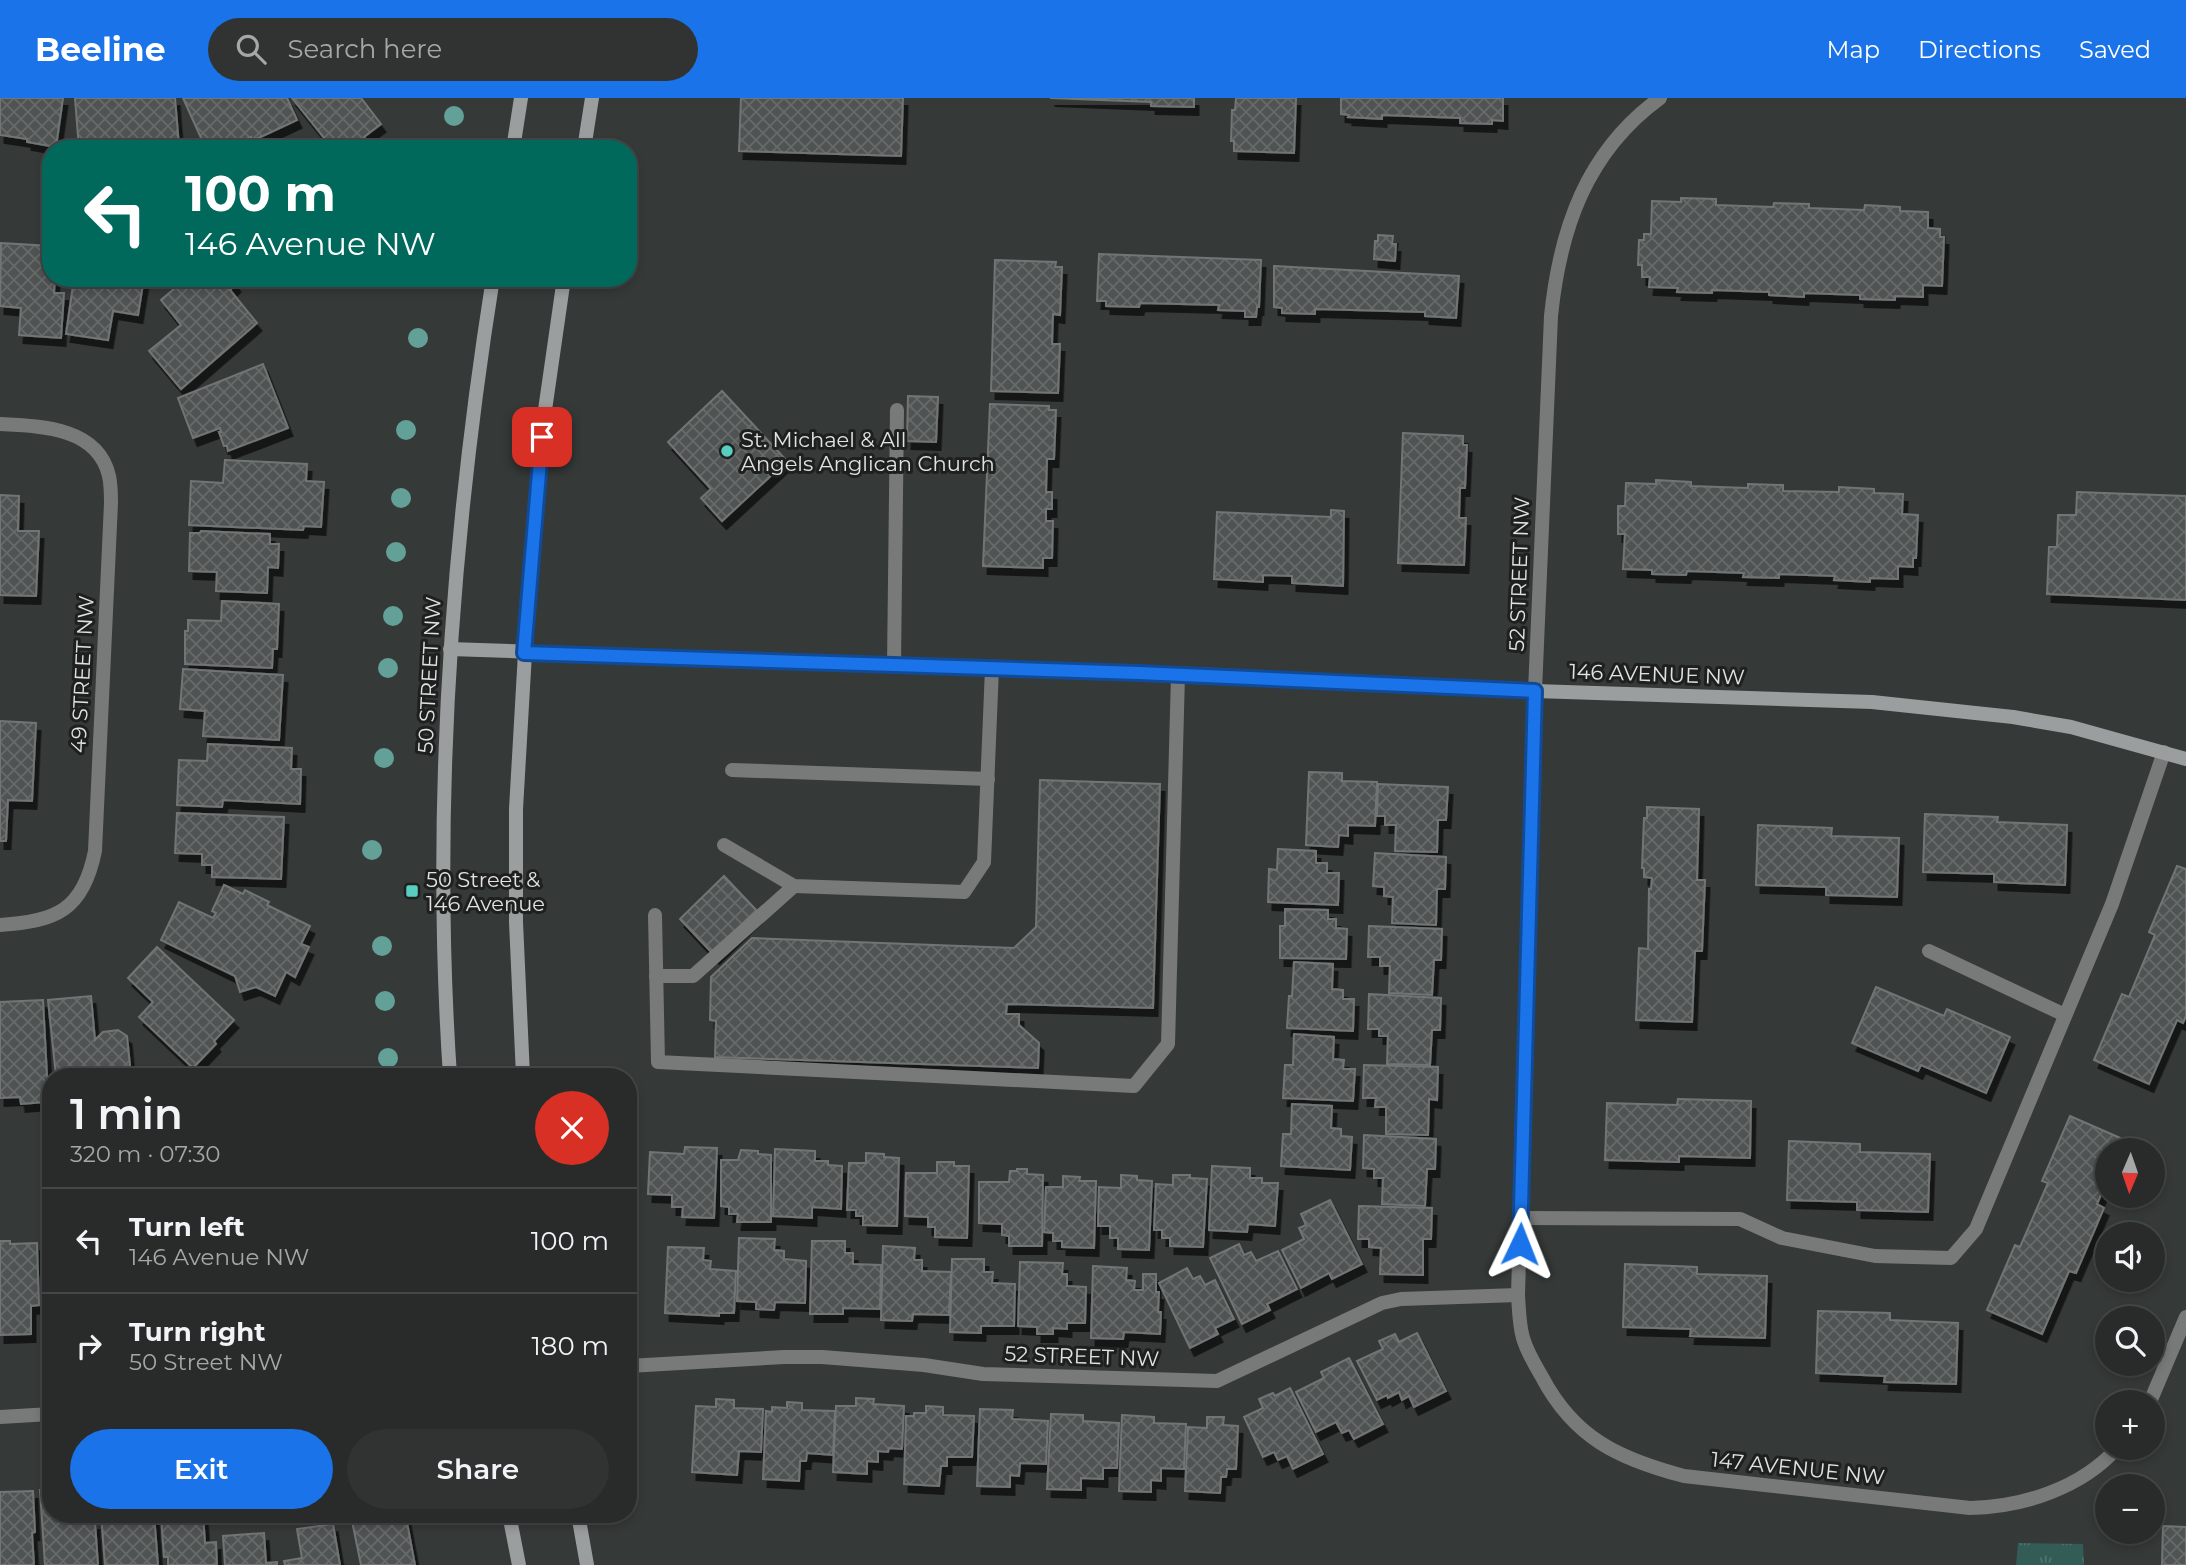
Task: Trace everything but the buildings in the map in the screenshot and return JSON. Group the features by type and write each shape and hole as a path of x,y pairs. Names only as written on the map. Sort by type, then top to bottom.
{"main road":[{"path":"514,140 521,98"},
{"path":"586,140 593,98"},
{"name":"50 STREET NW","path":"450,1068 443,900 444,776 450,649 466,483 492,287"},
{"path":"523,1068 516,922 516,809 524,653 545,410 563,287"},
{"name":"146 AVENUE NW","path":"450,649 1872,702 2013,717 2071,727 2186,759"},
{"path":"511,1523 519,1565"},
{"path":"580,1523 587,1565"}],"street":[{"name":"52 STREET NW","path":"1523,1338 1518,1295 1520,1218 1535,691 1551,316 1561,247 1587,182 1603,155 1627,127 1660,98"},
{"path":"894,665 897,410"},
{"name":"49 STREET NW","path":"0,424 62,430 79,437 103,461 109,476 111,503 95,851 91,872 73,901 58,914 41,921 0,925"},
{"path":"724,845 794,886 964,892 984,862 992,668"},
{"path":"655,915 658,1062 1134,1086 1168,1044 1178,676"},
{"path":"1520,1218 1740,1219 1782,1238 1875,1256 1951,1258 1976,1229 2112,904 2164,752"},
{"path":"732,770 988,779"},
{"path":"656,976 693,976 794,886"},
{"path":"1929,951 2065,1015"},
{"name":"52 STREET NW","path":"637,1365 822,1357 984,1374 1217,1381 1381,1303 1518,1295"},
{"path":"2155,1390 2186,1317"},
{"name":"147 AVENUE NW","path":"1523,1338 1555,1401 1582,1430 1623,1457 1684,1476 1970,1508 1994,1507 2047,1494 2069,1484 2103,1460"},
{"path":"0,1417 42,1415"}],"green space":[{"path":"2018,1543 2083,1544 2084,1565 2016,1565"}],"place":[{"name":"St. Michael & All Angels Anglican Church","path":"727,451"},
{"name":"50 Street & 146 Avenue","path":"412,891"}],"route":[{"path":"542,437 524,653 1139,673 1535,691 1520,1244"}]}
